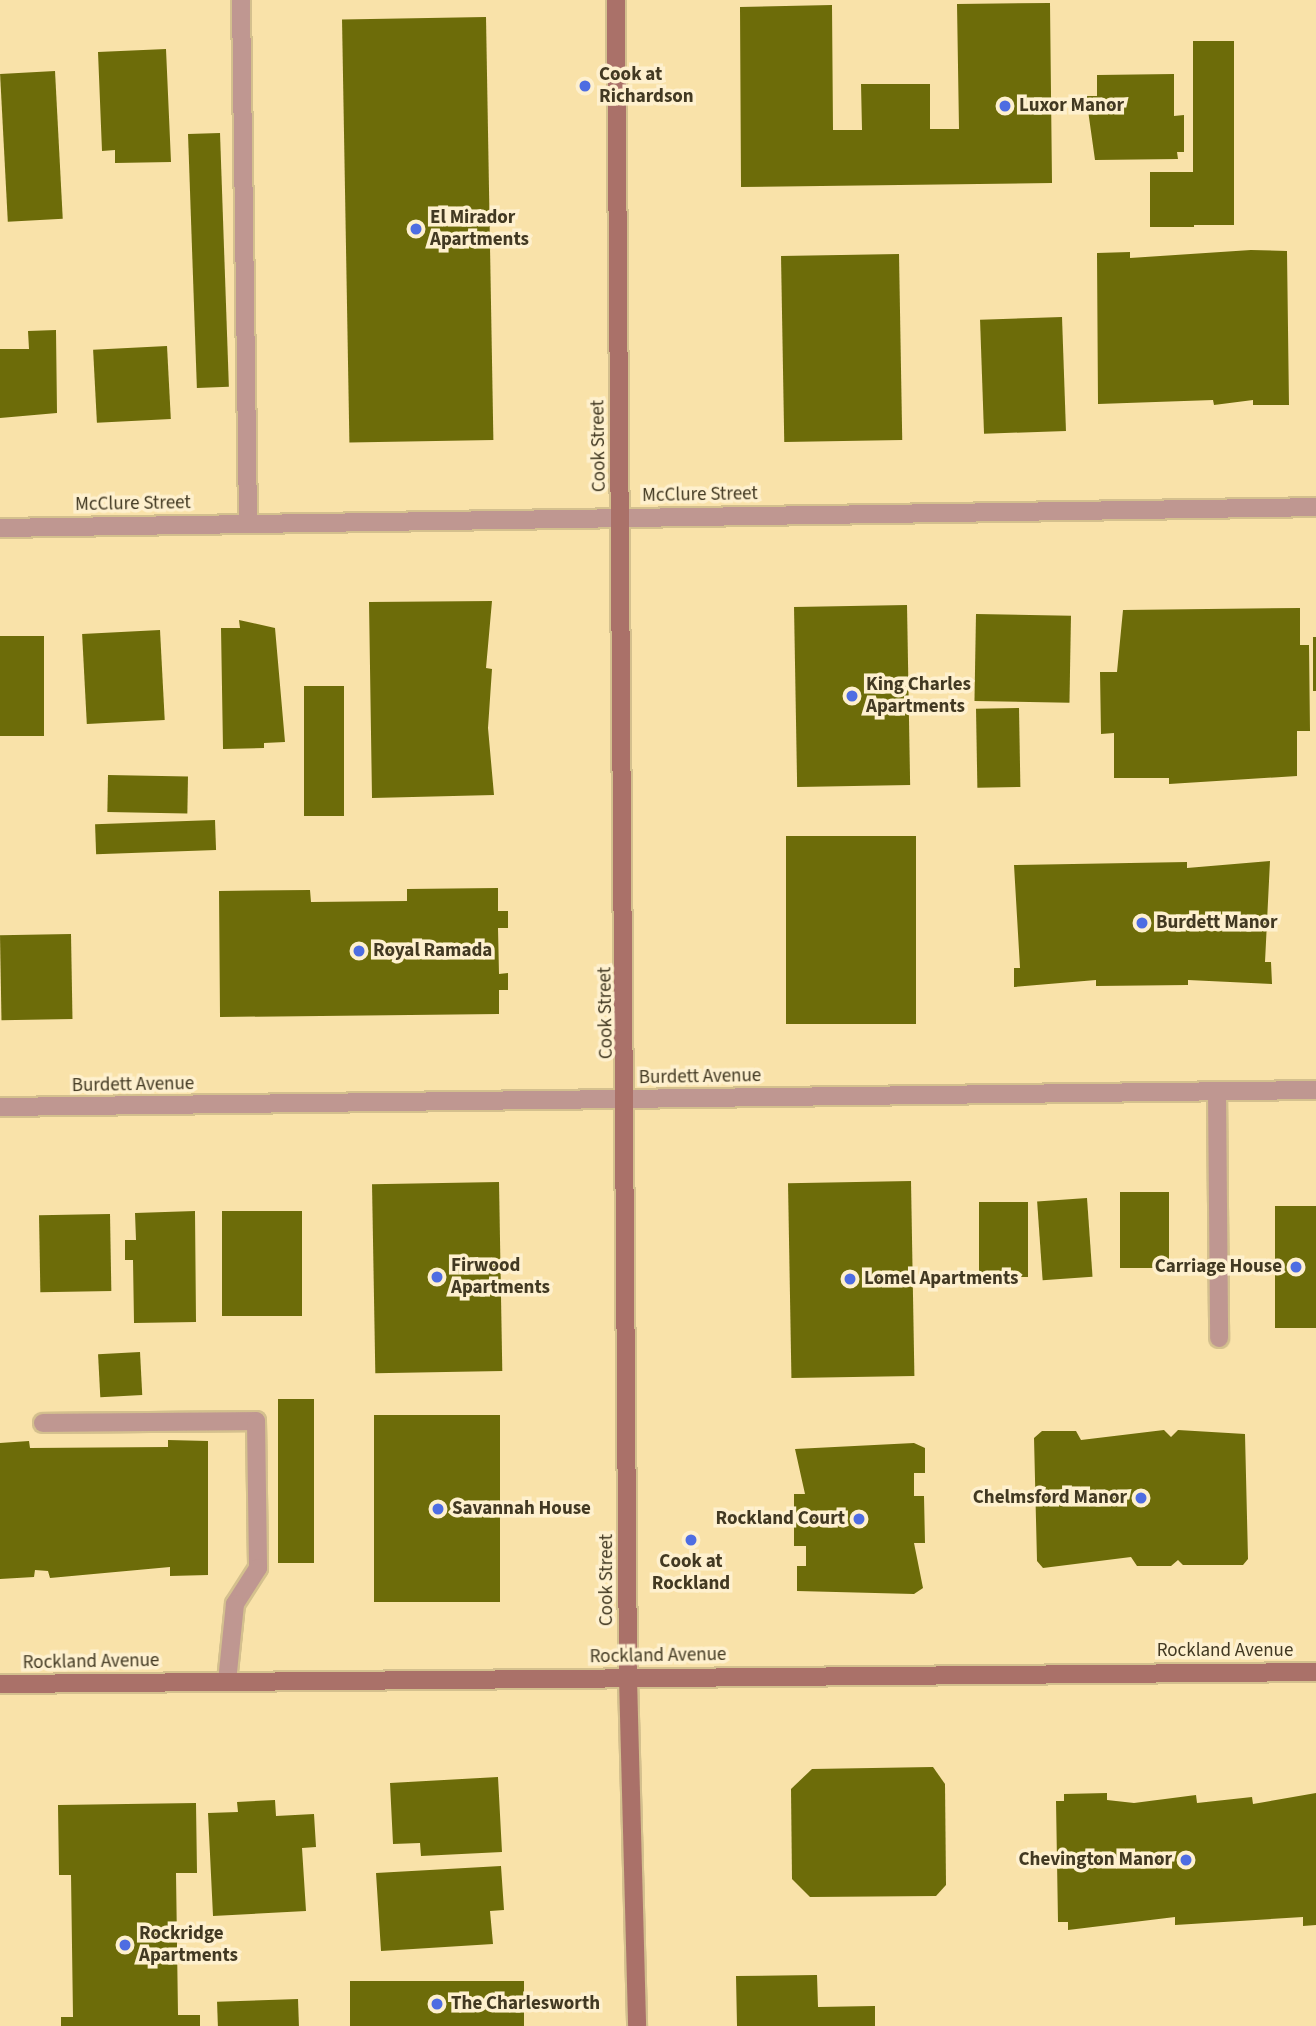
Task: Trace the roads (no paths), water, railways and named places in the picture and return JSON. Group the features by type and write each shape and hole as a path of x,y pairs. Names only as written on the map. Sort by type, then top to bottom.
{"main road":[{"name":"Cook Street","path":"616,0 628,1098 628,1678 637,2026"},
{"name":"Rockland Avenue","path":"0,1684 1316,1672"}],"street":[{"path":"241,0 248,523"},
{"name":"McClure Street","path":"0,528 1316,507"},
{"name":"Burdett Avenue","path":"0,1107 1316,1090"},
{"path":"1217,1091 1219,1338"},
{"path":"43,1423 256,1421 258,1568 235,1604 227,1682"}],"place":[{"name":"Cook at Richardson","path":"585,86"},
{"name":"Luxor Manor","path":"1005,106"},
{"name":"El Mirador Apartments","path":"416,229"},
{"name":"King Charles Apartments","path":"852,696"},
{"name":"Burdett Manor","path":"1142,923"},
{"name":"Royal Ramada","path":"359,951"},
{"name":"Carriage House","path":"1296,1267"},
{"name":"Firwood Apartments","path":"437,1277"},
{"name":"Lomel Apartments","path":"850,1279"},
{"name":"Chelmsford Manor","path":"1141,1498"},
{"name":"Savannah House","path":"438,1509"},
{"name":"Rockland Court","path":"859,1519"},
{"name":"Cook at Rockland","path":"691,1540"},
{"name":"Chevington Manor","path":"1186,1860"},
{"name":"Rockridge Apartments","path":"125,1945"},
{"name":"The Charlesworth","path":"437,2004"}]}
